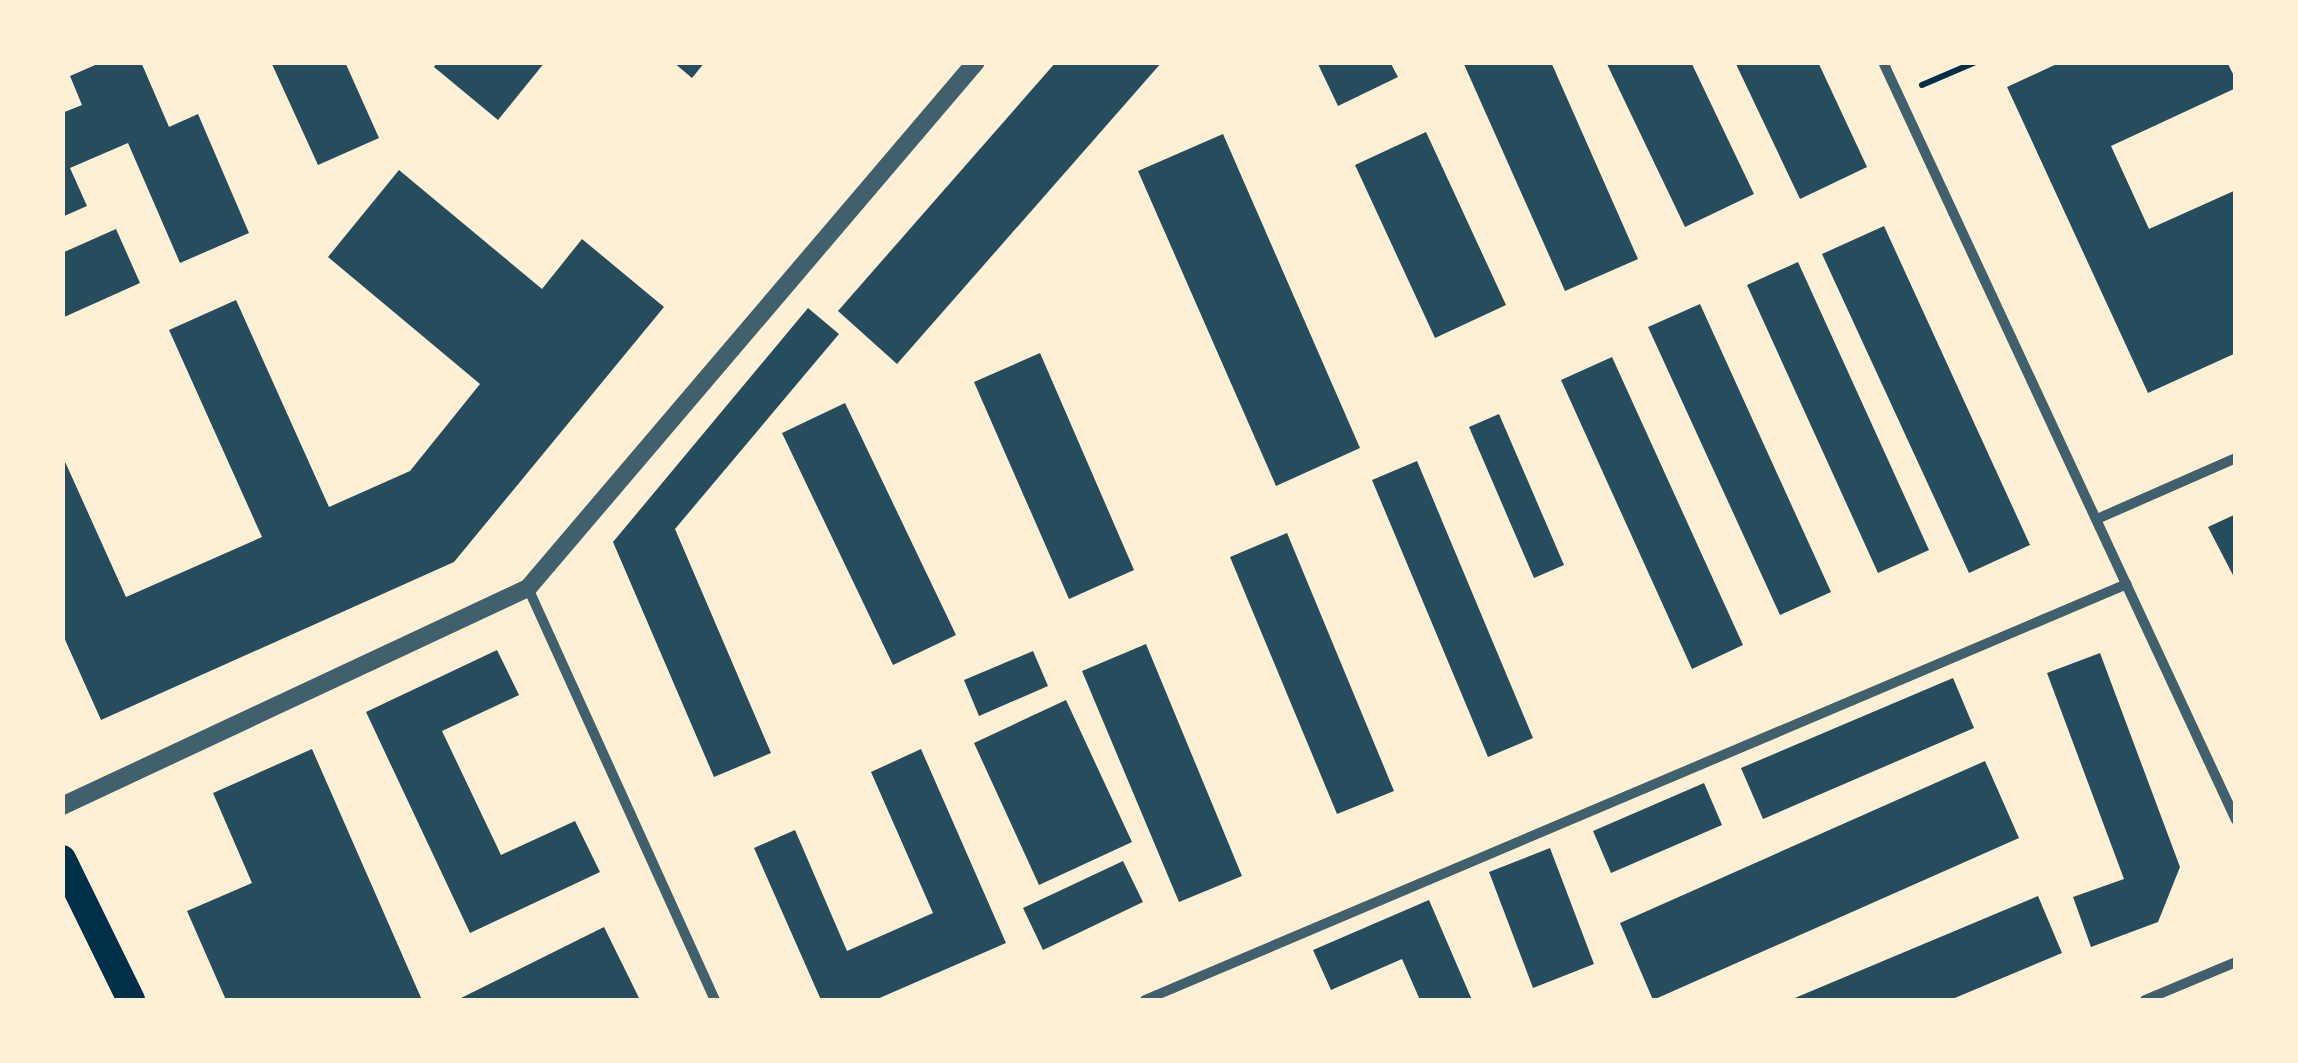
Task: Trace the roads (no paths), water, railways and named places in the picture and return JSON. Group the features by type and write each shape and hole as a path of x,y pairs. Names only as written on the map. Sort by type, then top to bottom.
{"highway":[{"path":"62,859 131,1000"}],"street":[{"path":"62,806 528,588 976,62"},
{"path":"1883,62 2236,820"},
{"path":"2096,519 2236,458"},
{"path":"1145,1000 2127,584"},
{"path":"528,588 716,1000"},
{"path":"2144,1000 2236,962"}]}
